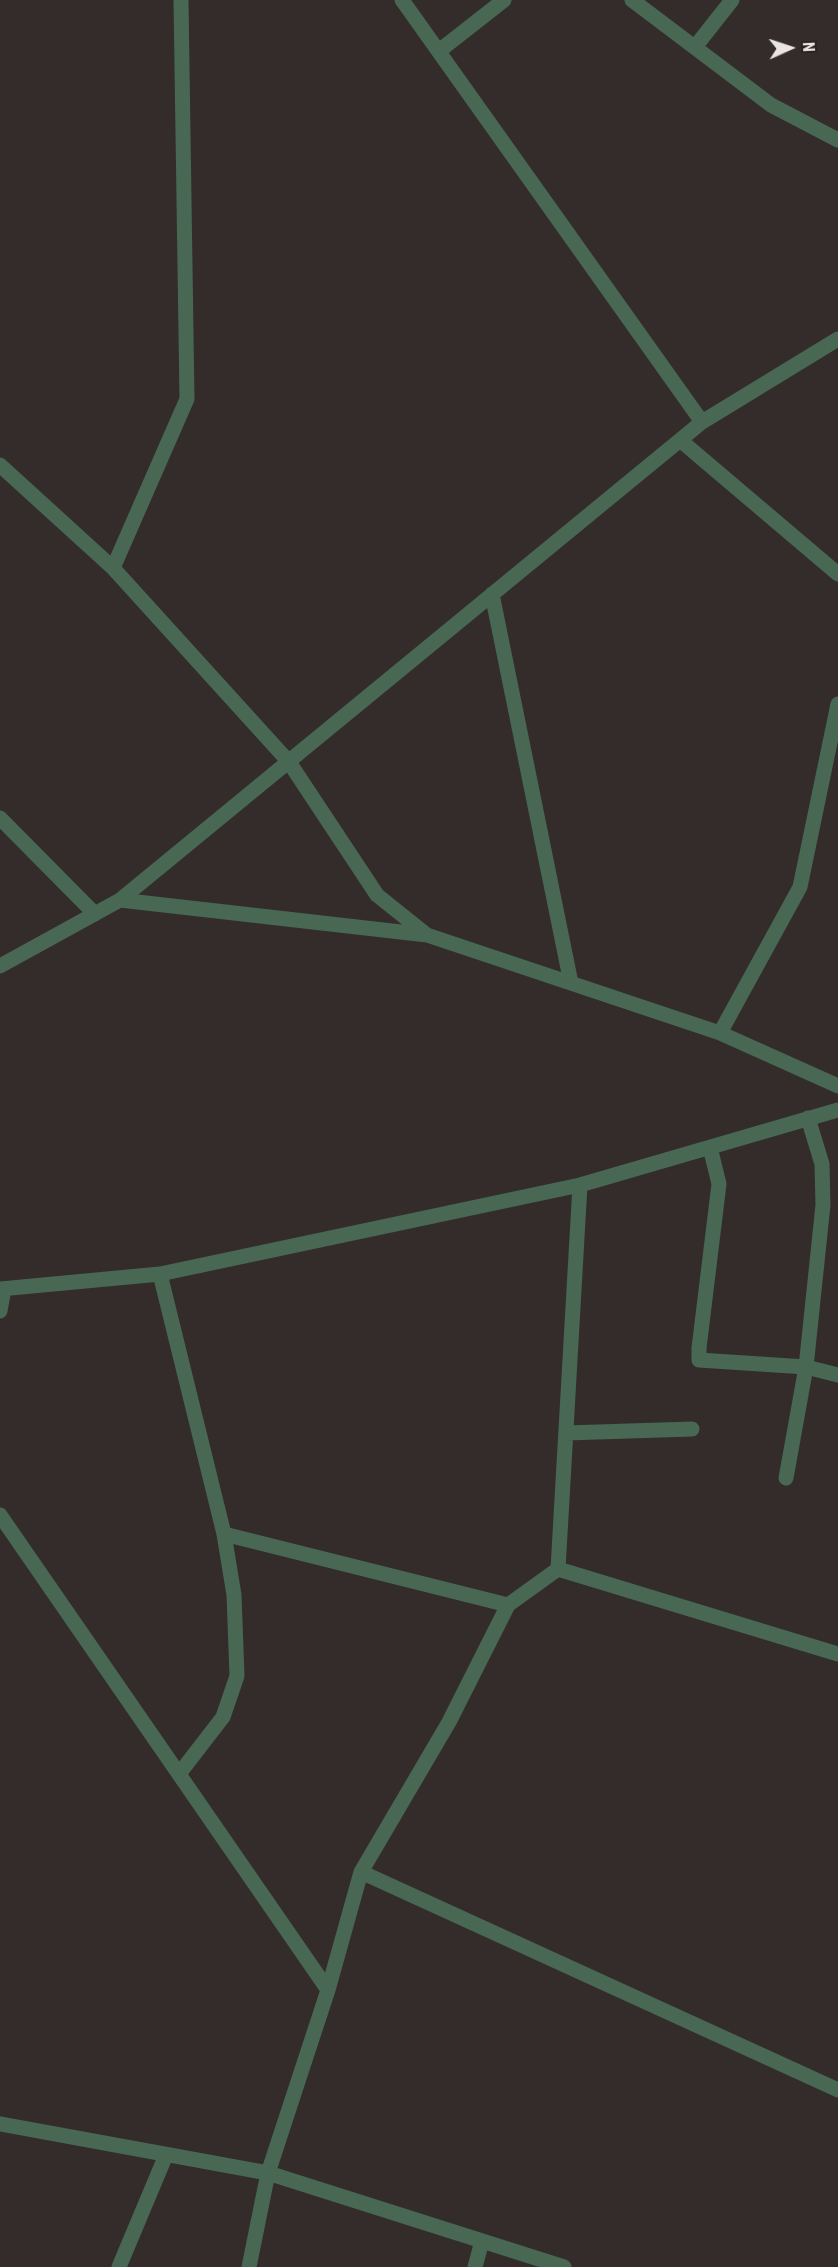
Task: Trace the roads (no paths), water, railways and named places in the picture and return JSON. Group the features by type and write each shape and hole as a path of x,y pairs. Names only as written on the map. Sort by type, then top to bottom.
{"street":[{"path":"113,568 188,399 181,0"},
{"path":"402,0 702,422"},
{"path":"439,51 504,0"},
{"path":"632,0 771,105 838,140"},
{"path":"695,47 732,0"},
{"path":"0,966 120,900 702,422 838,339"},
{"path":"680,440 838,574"},
{"path":"0,465 113,568 288,762 377,895 427,935"},
{"path":"492,594 571,983"},
{"path":"720,1033 800,887 838,704"},
{"path":"0,818 95,914"},
{"path":"120,900 427,935 720,1033 838,1086"},
{"path":"0,1311 2,1289 160,1274 580,1185 838,1110"},
{"path":"786,1478 806,1367 823,1205 822,1164 808,1118"},
{"path":"710,1147 719,1184 699,1360 806,1367 838,1375"},
{"path":"558,1569 580,1185"},
{"path":"160,1274 224,1534 234,1594 237,1676 223,1718 178,1774"},
{"path":"566,1433 692,1429"},
{"path":"0,1515 328,1990"},
{"path":"224,1534 508,1605"},
{"path":"249,2267 268,2173 328,1990 361,1872 449,1722 508,1605 558,1569"},
{"path":"558,1569 838,1654"},
{"path":"361,1872 838,2090"},
{"path":"0,2124 268,2173 564,2267"},
{"path":"119,2267 166,2155"},
{"path":"475,2267 482,2241"}]}
